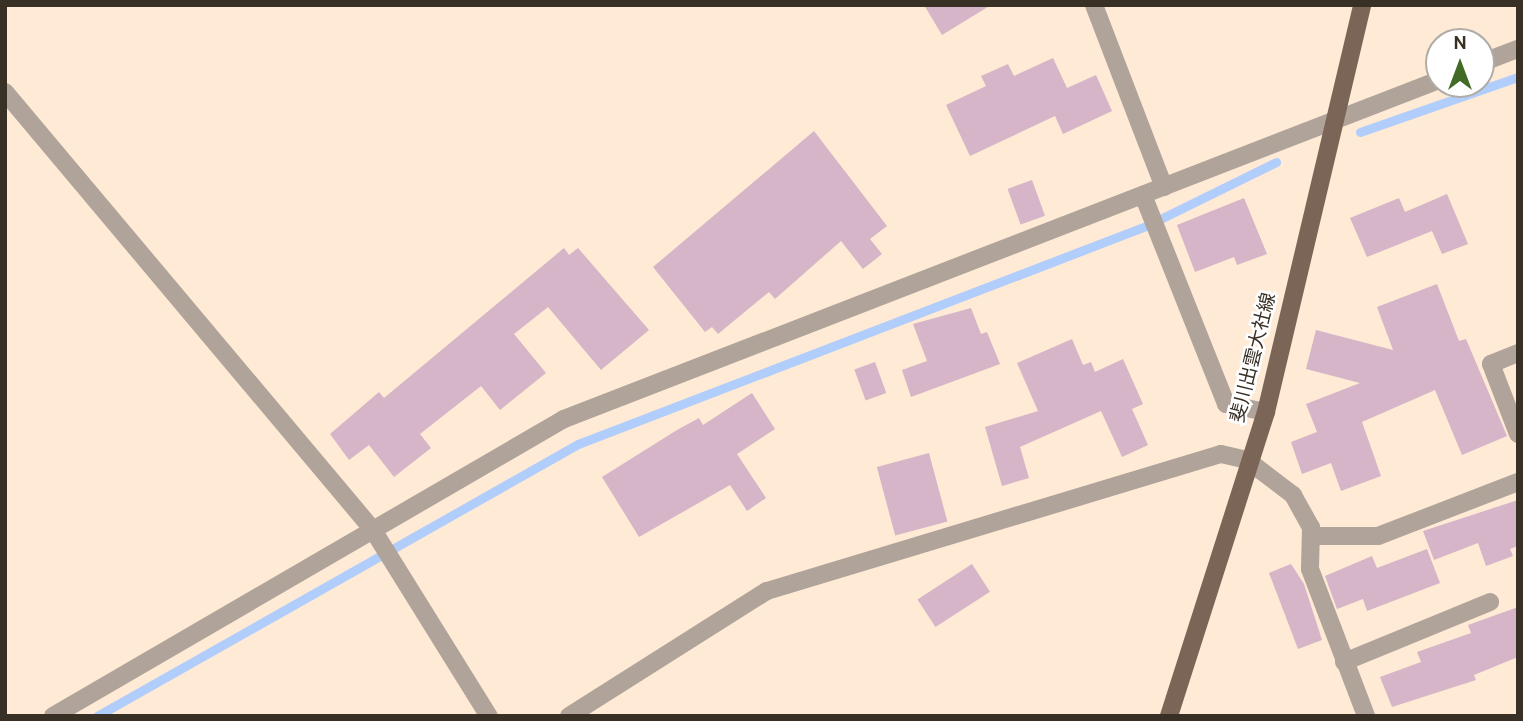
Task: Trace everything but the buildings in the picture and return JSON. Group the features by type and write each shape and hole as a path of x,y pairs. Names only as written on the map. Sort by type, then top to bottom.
{"main road":[{"name":"斐川出雲大社線","path":"1169,716 1247,460 1265,412 1362,5"}],"street":[{"path":"1094,5 1164,187"},
{"path":"1495,58 1518,49"},
{"path":"53,716 564,419 1425,85"},
{"path":"5,92 373,530 489,716"},
{"path":"1143,195 1226,404 1265,412"},
{"path":"1518,353 1491,363 1518,434"},
{"path":"569,716 767,591 1221,454 1247,460 1293,495 1311,527 1310,569 1366,716"},
{"path":"1311,536 1378,536 1518,482"},
{"path":"1344,662 1490,602"}],"waterway":[{"path":"1360,132 1518,77"},
{"path":"97,716 578,444 1146,226 1276,162"}]}
